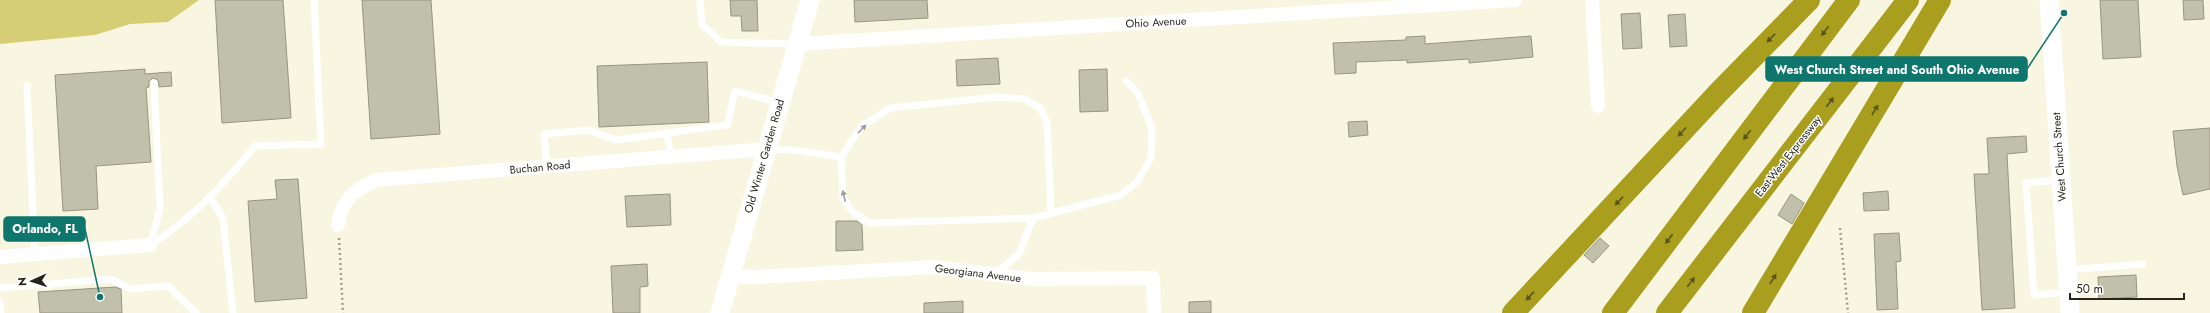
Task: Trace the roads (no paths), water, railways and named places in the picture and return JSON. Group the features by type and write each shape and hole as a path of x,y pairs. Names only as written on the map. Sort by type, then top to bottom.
{"highway":[{"path":"1514,313 1718,92 1808,0"},
{"path":"1613,313 1849,0"},
{"name":"East-West Expressway","path":"1667,313 1908,0"},
{"path":"1753,313 1940,0"}],"main road":[{"name":"Old Winter Garden Road","path":"720,313 810,0"},
{"name":"West Church Street","path":"2049,0 2070,313"}],"street":[{"name":"Ohio Avenue","path":"797,44 1515,0"},
{"path":"1592,0 1598,106"},
{"name":"Buchan Road","path":"338,225 340,211 354,191 376,180 766,149"},
{"path":"0,257 150,245"},
{"name":"Georgiana Avenue","path":"730,276 756,277 934,267 1031,279 1153,278 1154,313"}],"lane":[{"path":"150,245 173,231 233,174 254,146 321,144 314,0"},
{"path":"700,0 702,24 721,42 797,44"},
{"path":"1051,213 1047,122 1040,108 1025,99 998,97 890,108 861,127 841,157 844,199 852,212 869,223 1033,218 1121,195 1137,182 1151,158 1152,128 1138,93 1126,81"},
{"path":"150,245 160,209 154,83"},
{"path":"27,86 35,255"},
{"path":"547,167 544,134 588,130 616,140 727,125 735,91 780,103"},
{"path":"667,133 671,157"},
{"path":"766,149 793,150 841,157"},
{"path":"2061,180 2026,183 2034,294 2069,292"},
{"path":"209,196 223,218 233,313"},
{"path":"994,274 1019,254 1033,218"},
{"path":"2067,270 2143,264"},
{"path":"0,288 111,279 131,289 168,286 196,313"},
{"path":"0,303 1,313"}],"place":[{"name":"West Church Street and South Ohio Avenue","path":"2064,13"},
{"name":"Orlando, FL","path":"100,297"}]}
